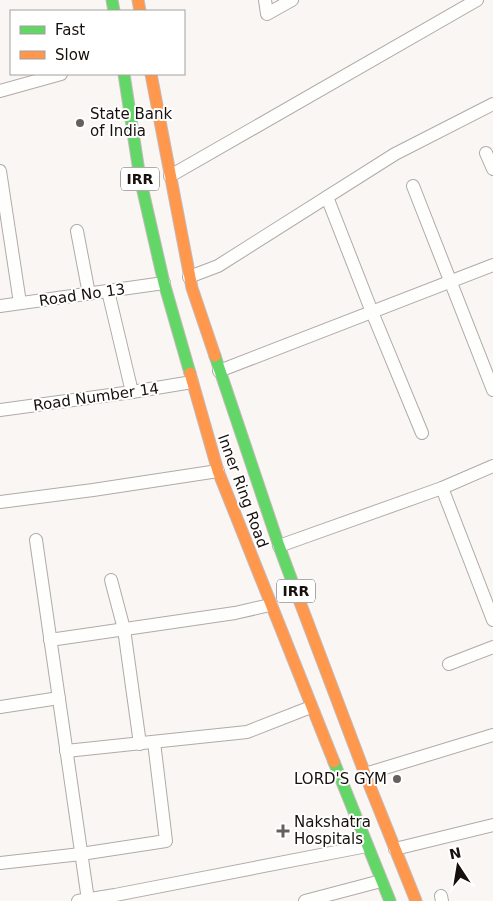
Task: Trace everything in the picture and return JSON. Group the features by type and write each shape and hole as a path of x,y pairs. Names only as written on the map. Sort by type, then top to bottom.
{"highway":[{"name":"Inner Ring Road","path":"124,75 140,178 164,283 218,471 292,661 390,901"},
{"name":"Inner Ring Road","path":"151,75 189,277 219,371 279,546 318,671 365,774 416,901"},
{"path":"292,661 318,671"}],"street":[{"path":"265,0 267,14 292,0"},
{"path":"170,176 477,0"},
{"path":"0,90 58,75"},
{"path":"189,277 218,266 396,154 493,104"},
{"path":"486,153 493,169"},
{"path":"0,171 20,303"},
{"path":"413,186 493,390"},
{"path":"327,196 422,433"},
{"path":"77,231 89,294"},
{"path":"219,371 493,265"},
{"name":"Road No 13","path":"0,306 164,283"},
{"path":"108,291 132,392"},
{"name":"Road Number 14","path":"0,410 192,382"},
{"path":"279,546 442,488 493,466"},
{"path":"0,502 218,471"},
{"path":"442,488 493,620"},
{"path":"36,540 81,854 83,900 116,898 367,846"},
{"path":"112,580 124,629 140,744"},
{"path":"50,640 235,613 270,605"},
{"path":"449,664 493,647"},
{"path":"0,708 59,698"},
{"path":"66,751 247,732 311,707"},
{"path":"365,774 493,736"},
{"path":"0,863 81,854 166,841 154,742"},
{"path":"396,849 493,825"},
{"path":"306,901 381,881"}],"traffic: fast":[{"path":"112,0 114,10"},
{"path":"124,75 140,178 164,283 190,373"},
{"path":"215,356 295,589"},
{"path":"334,762 390,901"}],"traffic: slow":[{"path":"138,0 140,10"},
{"path":"151,75 192,288 215,356"},
{"path":"190,373 218,471 334,762"},
{"path":"295,589 365,774 416,901"}],"place":[{"name":"State Bank of India","path":"80,123"},
{"name":"LORD'S GYM","path":"397,779"},
{"name":"Nakshatra Hospitals","path":"283,831"}]}
